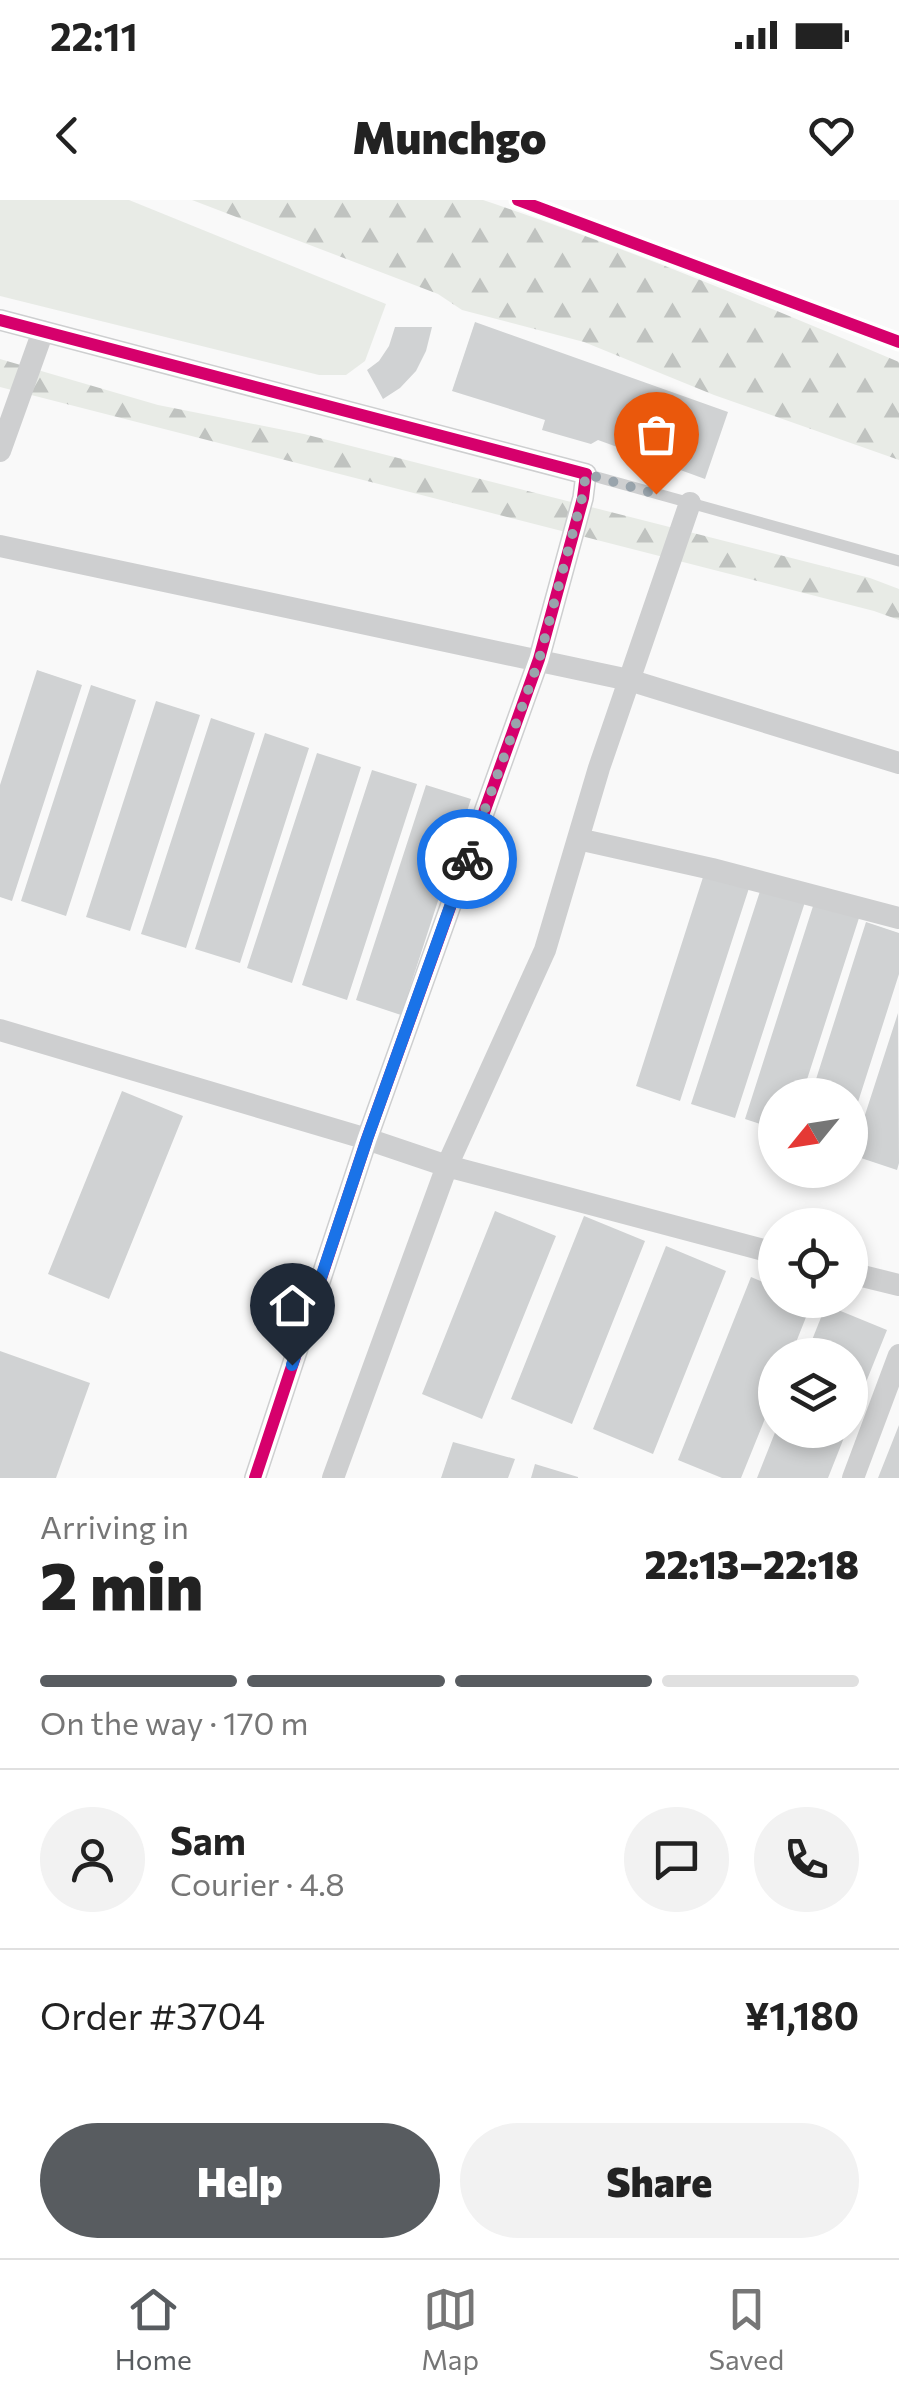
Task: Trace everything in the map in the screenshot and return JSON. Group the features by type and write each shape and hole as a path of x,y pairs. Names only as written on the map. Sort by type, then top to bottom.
{"street":[{"path":"0,320 586,474 539,660 367,1139 255,1478"},
{"path":"0,451 43,331"},
{"path":"333,1478 447,1166 545,950 598,768 690,504"},
{"path":"0,546 629,680 899,763"},
{"path":"578,839 899,918"},
{"path":"0,1030 447,1166 758,1248"},
{"path":"868,1277 899,1286"},
{"path":"853,1478 899,1355"}],"lane":[{"path":"586,474 899,562"}],"green space":[{"path":"0,200 129,200 386,304 365,361 346,375 319,375 0,296"},
{"path":"192,200 483,200 588,237 899,362 899,460 714,395 584,342 462,310 438,294"},
{"path":"0,359 158,405 304,434 870,578 899,589 899,620 0,387"}],"building":[{"path":"475,322 728,412 705,479 598,440 591,444 542,430 545,420 452,391"},
{"path":"395,327 432,327 416,371 383,399 367,370 389,346"},
{"path":"37,670 82,685 12,901 0,897 0,785"},
{"path":"91,685 136,700 66,916 21,901"},
{"path":"156,701 200,715 130,931 86,917"},
{"path":"211,718 255,733 186,948 141,934"},
{"path":"265,733 309,748 240,963 195,949"},
{"path":"317,753 361,767 292,983 247,968"},
{"path":"372,770 417,784 347,1000 302,985"},
{"path":"426,785 471,799 401,1015 356,1000"},
{"path":"705,871 750,885 680,1101 636,1086"},
{"path":"761,888 805,902 735,1118 691,1104"},
{"path":"814,903 859,918 807,1078 758,1078"},
{"path":"866,922 899,933 899,974 866,1078 816,1078"},
{"path":"898,1013 897,1170 868,1160 868,1106"},
{"path":"758,1078 758,1123 745,1119"},
{"path":"122,1091 183,1116 109,1299 48,1274"},
{"path":"495,1211 556,1236 482,1419 422,1394"},
{"path":"584,1216 645,1241 572,1424 511,1399"},
{"path":"666,1246 726,1271 653,1454 593,1429"},
{"path":"751,1277 758,1280 758,1318 806,1318 798,1338 758,1338 758,1436 741,1478 722,1478 678,1460"},
{"path":"821,1318 858,1318 887,1330 868,1377 868,1338 813,1338"},
{"path":"0,1351 90,1383 56,1478 0,1478"},
{"path":"899,1425 899,1478 878,1478"},
{"path":"453,1442 515,1459 508,1478 441,1478"},
{"path":"769,1448 840,1448 828,1478 757,1478"},
{"path":"535,1464 578,1477 578,1478 531,1478"}],"cycle path":[{"path":"518,200 899,342"},
{"path":"0,320 586,474 583,498 539,659 367,1139 255,1478"}],"way so far":[{"path":"467,859 539,660 586,474 656,494"}],"route":[{"path":"292,1365 467,859"}]}
